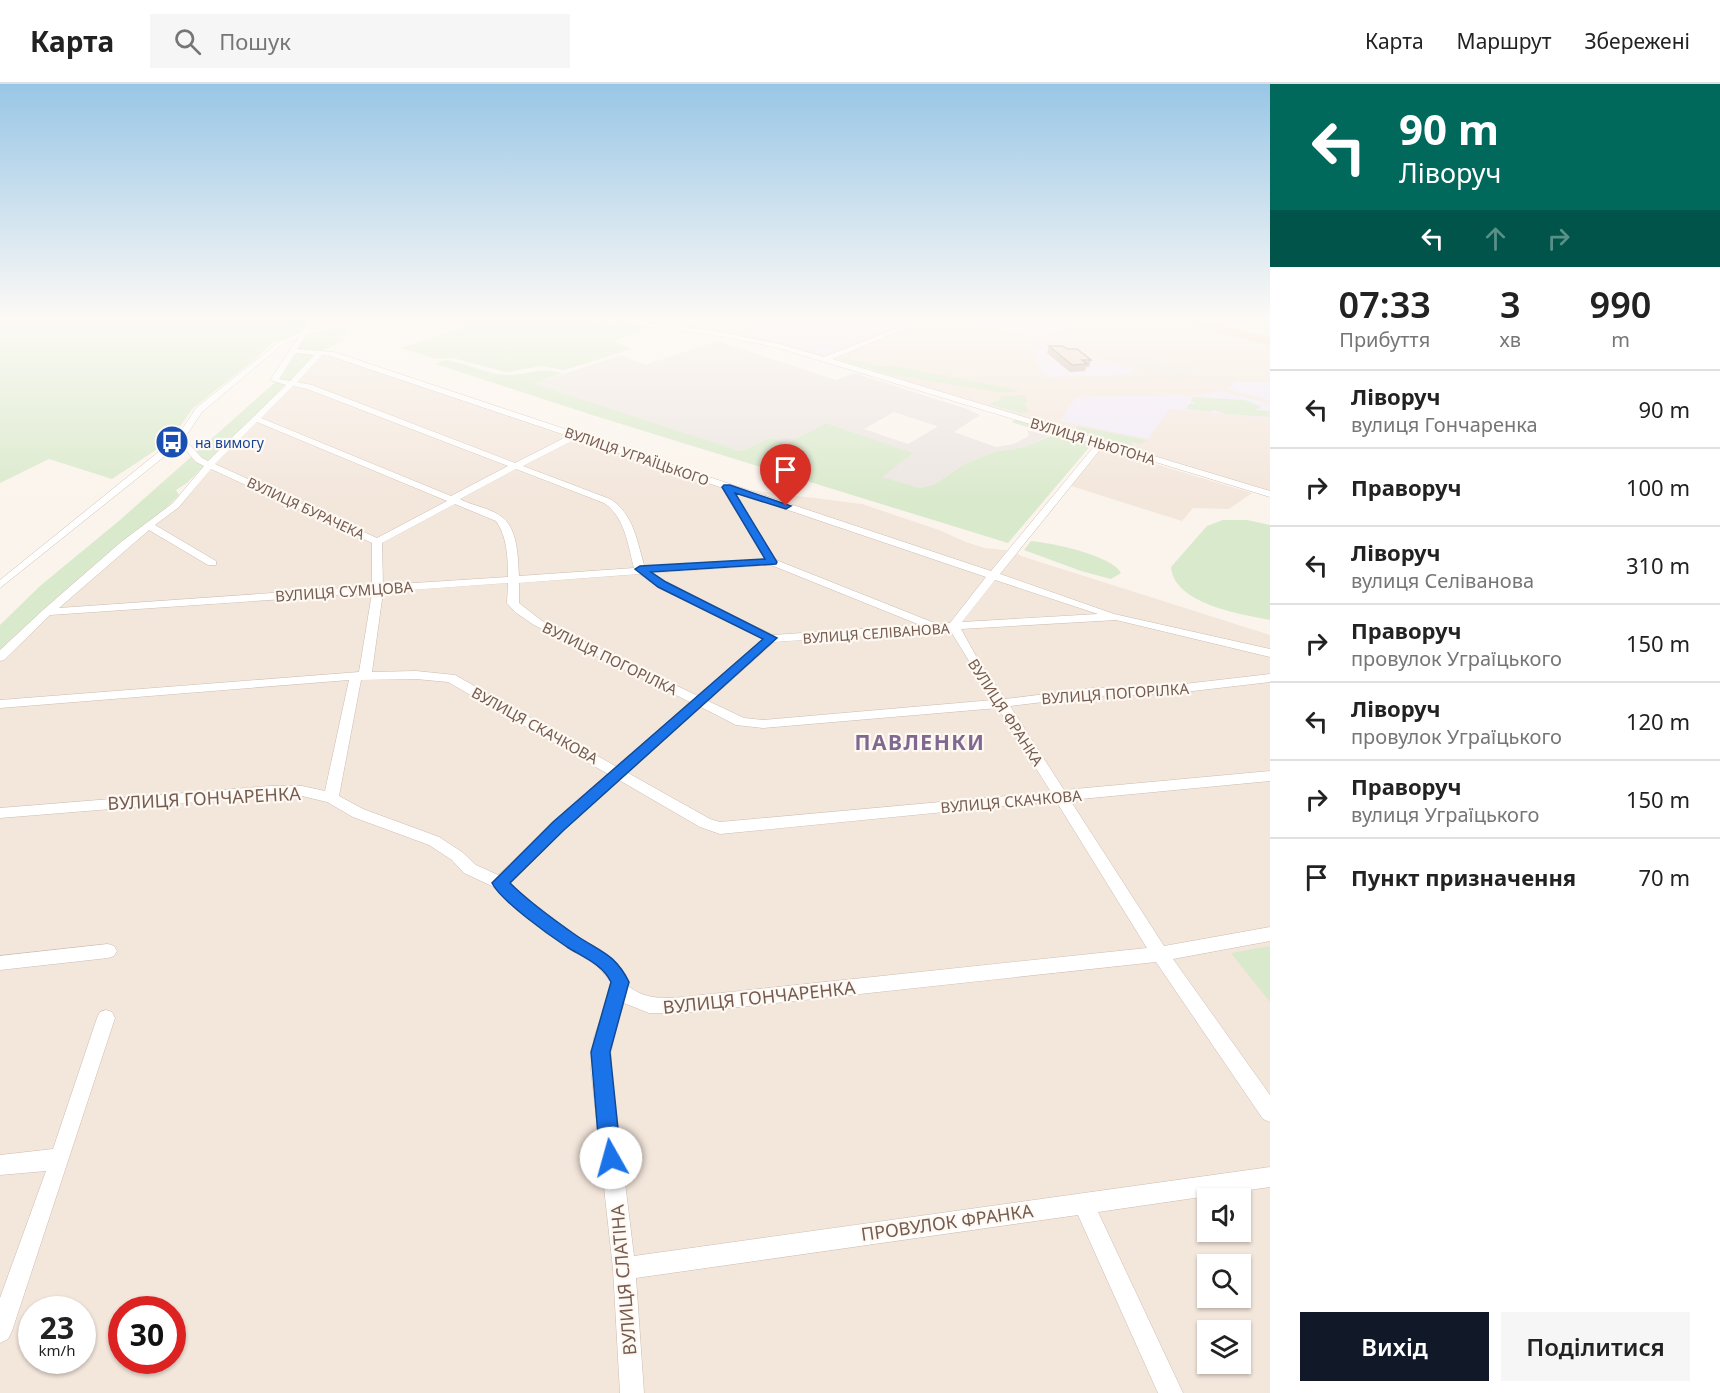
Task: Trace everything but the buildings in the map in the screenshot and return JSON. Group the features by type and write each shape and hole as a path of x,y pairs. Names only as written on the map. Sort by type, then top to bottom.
{"street":[{"path":"0,585 180,439 199,410 233,381"},
{"path":"281,381 309,387 516,465 618,508 625,519 640,569"},
{"name":"ВУЛИЦЯ УГРАЇЦЬКОГО","path":"414,381 727,487 995,574 1116,617"},
{"name":"ВУЛИЦЯ НЬЮТОНА","path":"894,381 1270,494"},
{"path":"0,657 47,612 125,544 151,527 176,505 210,464 292,383"},
{"name":"ВУЛИЦЯ ПОГОРІЛКА","path":"256,419 454,500 503,523 508,538 514,579 513,603 528,617 699,703 752,725 1003,703 1094,692 1167,690 1270,678"},
{"path":"377,542 516,465 574,436"},
{"name":"ВУЛИЦЯ БУРАЧЕКА","path":"180,439 199,460 377,542 378,588 331,798"},
{"path":"954,627 956,621 1101,443"},
{"path":"727,487 772,562 938,628"},
{"path":"151,527 212,563"},
{"name":"ВУЛИЦЯ СУМЦОВА","path":"47,612 640,569 772,562"},
{"name":"ВУЛИЦЯ СЕЛІВАНОВА","path":"640,569 662,585 771,638 1116,617 1270,653"},
{"name":"ВУЛИЦЯ ФРАНКА","path":"954,627 970,656 1003,703 1160,954 1270,1112"},
{"path":"500,883 559,826 771,638"},
{"name":"ВУЛИЦЯ СКАЧКОВА","path":"0,704 360,676 431,675 451,678 705,823 720,828 1270,776"},
{"name":"ВУЛИЦЯ ГОНЧАРЕНКА","path":"0,813 270,791 302,791 331,798 358,813 434,841 457,856 470,869 500,883 513,896 572,941 600,957 614,971 620,982 619,990 633,1002 654,1007 1160,954 1270,934"},
{"path":"0,963 108,951"},
{"name":"ВУЛИЦЯ СЛАТІНА","path":"619,990 600,1052 624,1269 632,1393"},
{"path":"0,1331 106,1018"},
{"path":"0,1166 60,1159"},
{"name":"ПРОВУЛОК ФРАНКА","path":"624,1269 1270,1177"},
{"path":"1083,1203 1171,1393"}],"shaded area":[{"path":"293,381 412,381 727,487 862,504 984,548 1014,551 1021,556 1270,635 1270,1393 0,1393 0,654 155,524"},
{"path":"542,381 879,381 980,415 954,432 996,447 1014,444 1029,436 1027,430 1049,436 1024,447 993,452 963,465 935,484 920,488 881,477 912,453 826,423 787,443 770,438 741,451 533,384","holes":["894,412 937,427 908,444 864,429"]},
{"path":"896,381 1270,381 1270,494"},
{"path":"1235,382 1270,382 1270,401 1227,389"},
{"path":"1221,391 1270,404 1270,418 1169,409 1148,439 1060,421 1076,397 1181,395 1187,397"},
{"path":"1098,447 1252,493 1229,509 1193,508 1182,521 1068,485"}],"green space":[{"path":"0,381 227,381 192,409 171,440 112,479 49,459 0,483"},
{"path":"277,381 290,381 187,483 176,490 179,495 153,521 0,654 0,625 40,586 120,520"},
{"path":"488,381 541,381 534,384 741,451 770,438 787,443 826,423 913,453 882,477 920,488 935,484 963,465 993,452 1024,447 1053,435 1011,422 1015,420 1093,443 1008,543"},
{"path":"930,381 972,381 1018,390 1017,392 997,392"},
{"path":"1026,395 1027,403 1024,403 1030,412 1020,413 989,404 998,401 1002,396"},
{"path":"1194,397 1245,400 1260,406 1255,410 1270,411 1270,417 1186,409 1190,403 1196,404 1190,400"},
{"path":"1077,426 1147,440 1140,444 1132,442 1132,446 1076,430"},
{"path":"1223,520 1247,520 1270,525 1270,620 1210,605 1184,590 1175,580 1171,567 1207,526"},
{"path":"1031,541 1053,544 1094,555 1121,573 1111,579 1081,571 1024,550"},
{"path":"1270,946 1270,1002 1231,953"}],"place":[{"name":"на вимогу","path":"172,442"}],"district":[{"name":"ПАВЛЕНКИ","path":"920,742"}],"route":[{"path":"611,1158 600,1052 620,982 614,971 600,957 572,941 513,896 500,883 559,826 771,638 662,585 640,569 772,562 727,487 786,506"}]}
